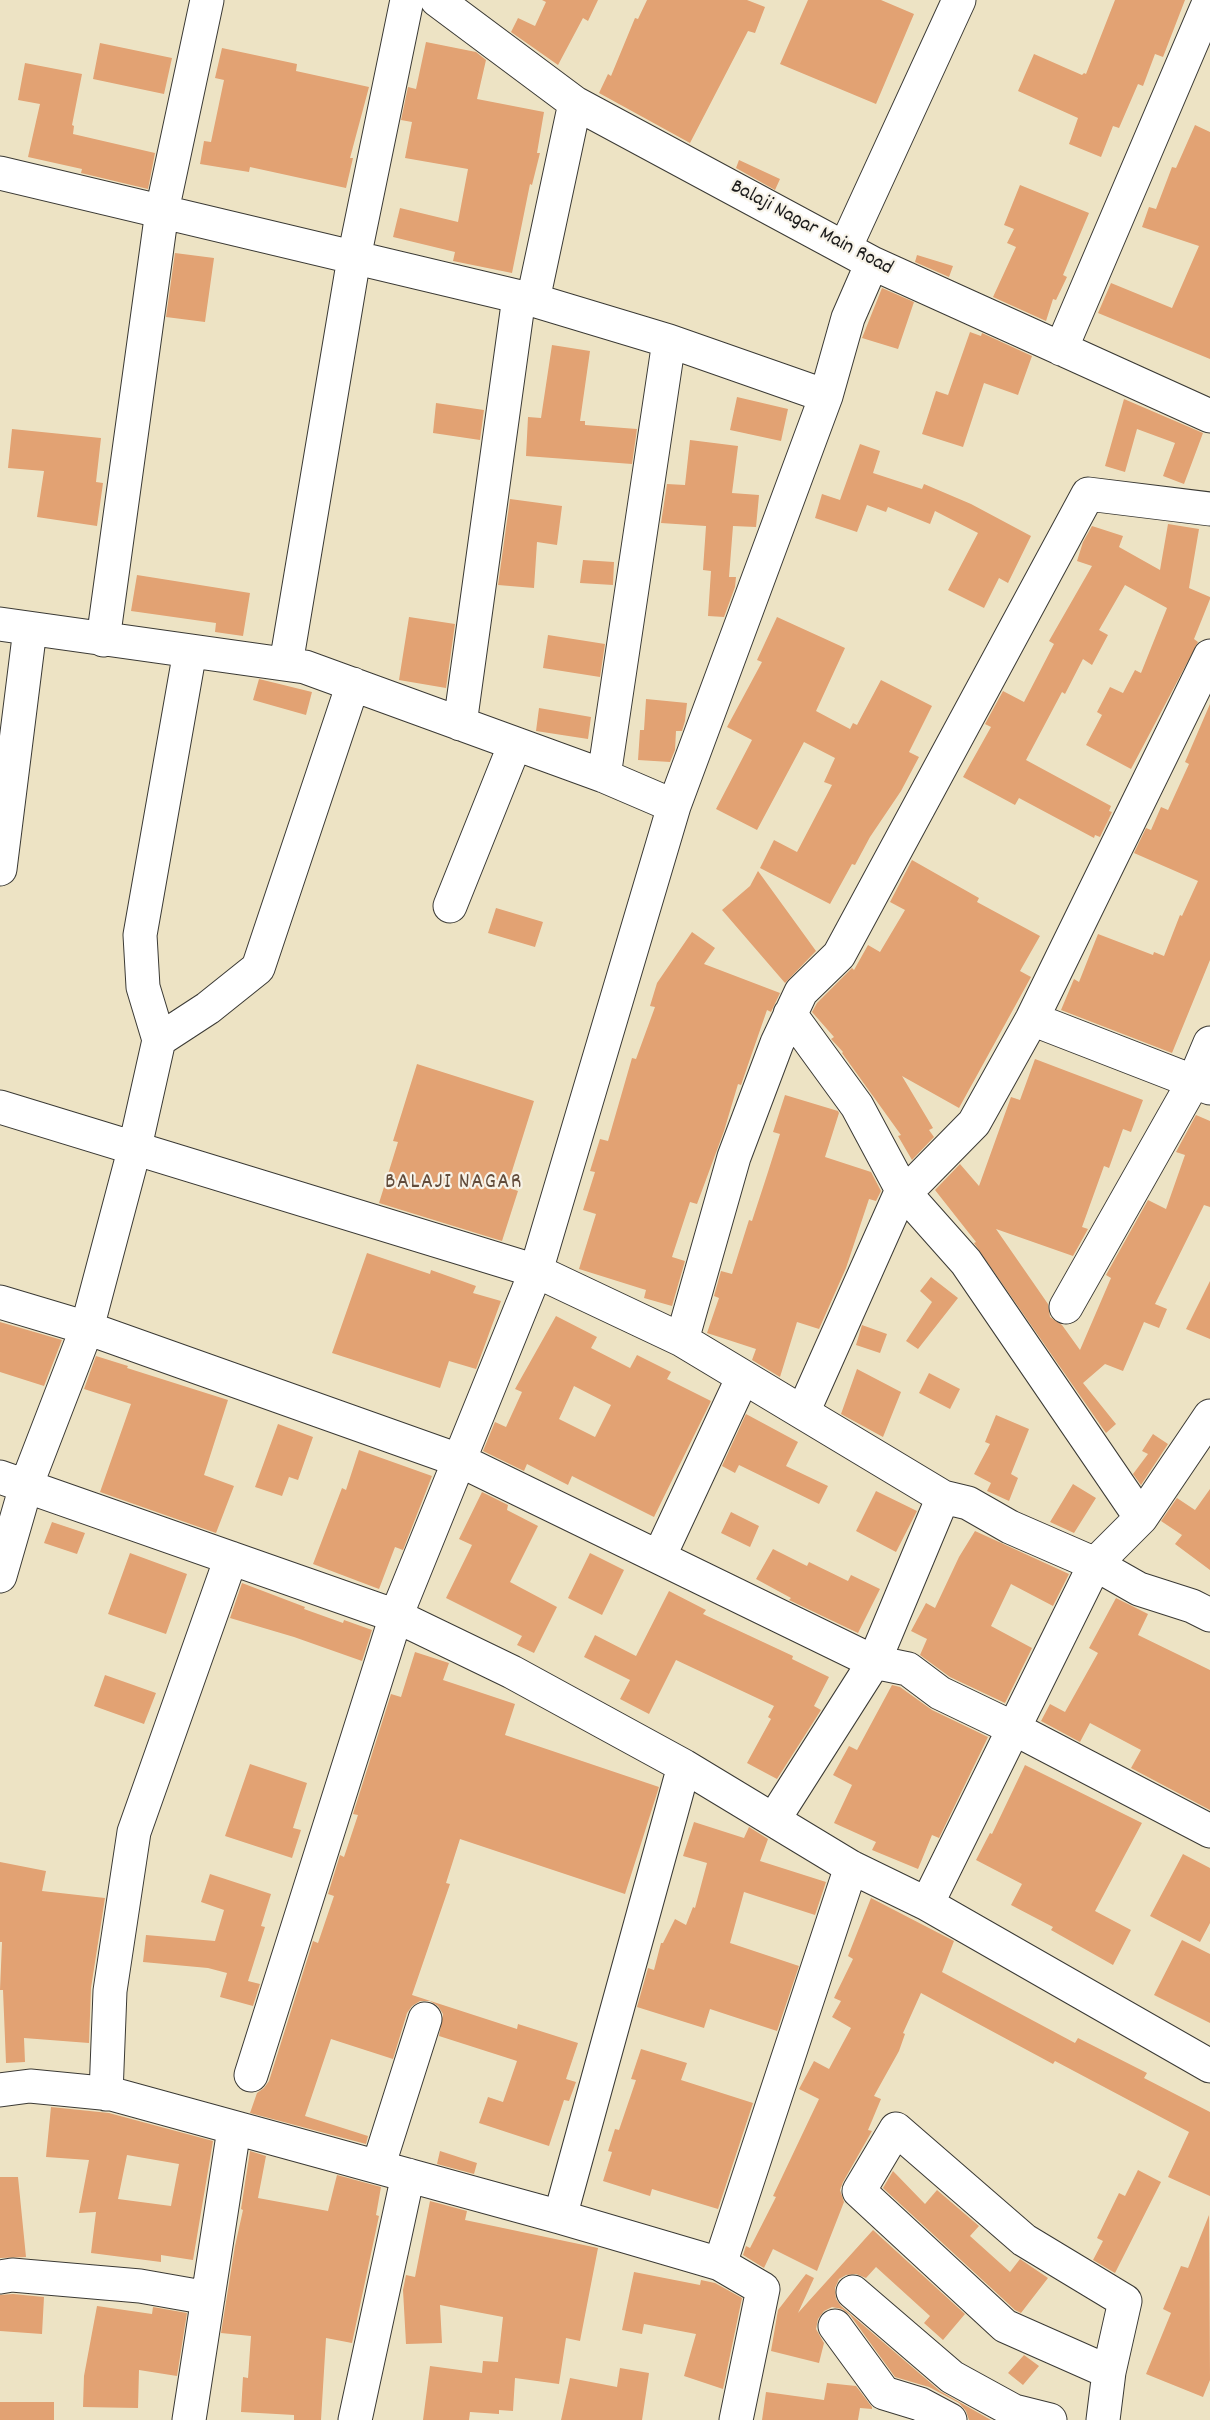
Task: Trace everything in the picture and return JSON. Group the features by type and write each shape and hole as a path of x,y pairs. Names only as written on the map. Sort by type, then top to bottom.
{"street":[{"path":"103,640 162,211 207,0"},
{"path":"286,664 354,258 407,0"},
{"name":"Balaji Nagar Main Road","path":"437,0 575,103 858,256 1210,416"},
{"path":"251,2075 396,1616 461,1461 536,1271 674,806 826,396 848,318 858,256 959,0"},
{"path":"1061,349 1210,0"},
{"path":"460,724 526,298 575,103"},
{"path":"0,173 526,298 669,341 826,396"},
{"path":"604,776 669,341"},
{"path":"682,1340 734,1157 790,1014 801,992 839,955 1088,494 1210,509"},
{"path":"0,869 15,627 305,667 604,776 674,806"},
{"path":"0,1576 13,1482 87,1328 135,1147 159,1040 142,987 140,935 190,651"},
{"path":"803,1412 902,1190 916,1182 974,1123 1032,1019 1210,656"},
{"path":"159,1040 208,1008 258,968 353,684"},
{"path":"450,906 515,744"},
{"path":"790,1014 857,1106 902,1190 966,1262 1141,1518"},
{"path":"1032,1019 1202,1084"},
{"path":"1066,1307 1202,1084 1210,1042"},
{"path":"0,1107 536,1271 682,1340 943,1497 968,1503 1010,1527 1095,1564 1139,1589 1192,1606 1210,1615"},
{"path":"0,1302 87,1328 461,1461 874,1662 908,1669 940,1693 1013,1728 1210,1831"},
{"path":"659,1557 743,1377"},
{"path":"927,1904 1095,1564 1141,1518 1210,1416"},
{"path":"13,1482 396,1616 512,1672 684,1766 851,1867 927,1904 1210,2066"},
{"path":"774,1820 874,1662 943,1497"},
{"path":"106,2094 110,1991 134,1832 231,1558"},
{"path":"560,2217 684,1766"},
{"path":"720,2264 851,1867"},
{"path":"355,2420 393,2171 425,2019"},
{"path":"0,2090 30,2086 106,2094 560,2217 720,2264 763,2289 736,2420"},
{"path":"189,2420 234,2128"},
{"path":"1103,2420 1109,2372 1125,2301 1024,2240 896,2129 859,2191 1005,2326 1109,2372"},
{"path":"0,2277 22,2276 129,2285 208,2298"},
{"path":"853,2292 952,2377 1014,2411 1050,2420"},
{"path":"835,2326 881,2406 920,2404 950,2420"}],"building":[{"path":"542,0 598,0 588,21 583,18 558,65 511,32 518,18 535,26 546,2"},
{"path":"647,0 747,0 765,7 755,33 748,31 690,143 599,93 608,74 611,76 635,18 638,19"},
{"path":"808,0 881,0 914,14 876,104 780,64"},
{"path":"1115,0 1185,0 1163,57 1155,54 1143,86 1138,84 1119,128 1113,126 1101,157 1069,144 1078,118 1018,91 1034,54 1082,75 1086,74"},
{"path":"426,42 476,52 486,60 477,99 544,112 537,153 540,153 532,185 530,184 512,273 453,261 455,252 393,237 400,208 458,222 468,169 405,158 412,122 401,120 408,87 416,89"},
{"path":"100,43 172,58 164,94 93,79"},
{"path":"222,48 297,64 296,71 369,87 350,158 353,158 346,188 250,167 249,172 200,164 204,141 211,142 224,80 215,78"},
{"path":"25,63 82,74 72,125 74,126 73,134 155,153 148,189 81,173 82,169 28,157 40,104 18,100"},
{"path":"1195,125 1210,132 1210,359 1098,313 1111,283 1172,308 1199,246 1142,227 1149,207 1156,209 1172,167 1176,168"},
{"path":"739,160 780,179 775,190 736,168"},
{"path":"1020,185 1089,213 1063,275 1067,277 1056,300 1053,299 1046,321 993,297 1016,247 1007,243 1014,229 1004,225"},
{"path":"175,253 214,258 205,322 166,317"},
{"path":"917,255 953,266 949,277 915,262"},
{"path":"882,288 914,302 898,349 862,338"},
{"path":"970,332 981,336 982,333 1032,356 1018,395 984,383 963,447 922,434 936,391 948,395"},
{"path":"552,345 590,351 580,421 585,421 585,425 637,429 632,464 526,456 528,417 541,418"},
{"path":"737,397 788,409 781,441 730,430"},
{"path":"1124,399 1203,433 1184,484 1163,476 1175,443 1137,429 1125,472 1105,466"},
{"path":"436,403 484,410 480,440 433,433"},
{"path":"12,429 101,438 96,482 103,483 97,526 37,517 44,471 8,468"},
{"path":"690,440 738,446 732,493 759,495 756,527 733,526 729,577 736,577 735,587 724,617 708,616 711,571 703,570 706,526 661,523 667,484 685,485"},
{"path":"860,444 880,451 873,473 922,489 924,484 971,504 1031,536 1008,583 999,578 984,608 948,590 978,533 935,511 930,524 888,507 886,512 867,505 857,532 815,518 822,494 840,500"},
{"path":"510,499 562,506 557,545 537,542 534,588 498,585"},
{"path":"1168,524 1199,529 1189,588 1210,599 1194,639 1198,642 1131,769 1086,745 1102,715 1097,712 1110,687 1123,693 1135,670 1141,673 1167,608 1125,585 1099,630 1108,635 1092,665 1083,659 1065,694 1062,692 1026,760 1111,806 1109,811 1112,812 1100,837 1095,835 1094,838 1019,798 1015,805 963,777 991,727 985,724 1003,691 1024,702 1054,644 1049,641 1092,566 1077,561 1083,542 1092,526 1123,536 1119,547 1160,570"},
{"path":"583,560 614,562 613,585 580,583"},
{"path":"137,575 250,593 243,636 215,632 216,623 131,611"},
{"path":"409,617 455,624 446,688 399,680"},
{"path":"777,617 845,648 816,711 850,729 853,723 857,725 881,680 932,706 909,752 919,757 901,791 870,837 855,865 852,864 830,904 760,868 774,840 797,852 832,785 824,782 835,758 804,742 757,830 716,809 752,740 727,727 762,662 757,660"},
{"path":"548,635 605,644 600,677 543,668"},
{"path":"259,679 312,692 306,715 253,700"},
{"path":"646,699 687,703 685,721 682,731 676,731 675,750 670,762 638,760 640,730 644,730"},
{"path":"1210,704 1210,960 1172,1053 1061,1010 1074,979 1079,982 1098,934 1153,955 1154,952 1164,956 1180,915 1182,916 1198,881 1134,853 1146,828 1151,830 1161,807 1168,810 1189,764 1185,762"},
{"path":"539,708 591,717 588,739 536,731"},
{"path":"912,860 979,898 977,902 1040,936 1020,971 1031,977 959,1108 902,1076 933,1128 929,1130 934,1137 912,1160 898,1136 901,1135 843,1052 831,1039 834,1037 812,1012 817,1003 852,968 854,970 868,945 880,952 905,910 890,902"},
{"path":"758,871 816,951 785,983 722,910 750,886"},
{"path":"496,908 543,922 535,947 488,933"},
{"path":"692,932 715,948 704,964 780,993 771,1012 767,1010 741,1085 738,1084 724,1131 697,1204 690,1202 672,1257 685,1261 672,1306 644,1298 646,1290 579,1269 596,1214 583,1210 595,1172 590,1171 600,1139 608,1141 632,1058 636,1059 655,1007 650,1006 657,983"},
{"path":"1035,1059 1143,1100 1131,1132 1123,1129 1109,1168 1104,1166 1082,1227 1088,1229 1073,1256 996,1229 1048,1304 1050,1317 1062,1325 1080,1350 1111,1278 1106,1275 1148,1200 1166,1209 1185,1155 1176,1152 1196,1115 1210,1121 1210,1207 1204,1205 1155,1304 1167,1309 1159,1328 1144,1322 1123,1371 1105,1364 1083,1383 1116,1424 1106,1433 974,1243 976,1242 935,1190 960,1164 979,1186 1011,1097 1020,1100"},
{"path":"417,1064 534,1101 507,1187 518,1191 502,1241 379,1203 398,1142 393,1141"},
{"path":"785,1095 838,1111 825,1157 871,1172 881,1191 876,1201 869,1199 846,1268 819,1329 797,1322 780,1377 752,1360 756,1349 707,1333 719,1298 714,1296 721,1271 732,1274 749,1220 752,1221 780,1134 773,1132"},
{"path":"367,1253 430,1274 431,1270 476,1286 473,1293 501,1301 476,1369 449,1361 440,1388 332,1353"},
{"path":"931,1277 958,1298 918,1349 906,1341 932,1302 920,1291"},
{"path":"1210,1281 1210,1339 1186,1329"},
{"path":"556,1316 597,1337 591,1348 630,1368 637,1355 671,1372 667,1379 711,1401 654,1517 572,1476 568,1485 527,1464 524,1471 483,1451 495,1422 506,1427 522,1392 515,1389","holes":["574,1386 611,1405 595,1437 559,1419"]},
{"path":"0,1322 62,1340 44,1386 0,1372"},
{"path":"862,1325 887,1334 880,1353 856,1345"},
{"path":"96,1356 228,1400 204,1475 234,1486 216,1533 100,1492 131,1404 84,1389"},
{"path":"857,1369 901,1392 883,1437 841,1414"},
{"path":"929,1373 960,1389 950,1409 919,1393"},
{"path":"746,1414 798,1442 786,1466 828,1486 819,1504 739,1465 735,1473 722,1466"},
{"path":"996,1415 1029,1429 1011,1474 1018,1478 1009,1501 987,1491 991,1483 974,1474 990,1444 985,1442"},
{"path":"278,1424 313,1437 298,1480 289,1477 282,1496 255,1487"},
{"path":"1153,1434 1168,1444 1141,1485 1133,1474 1148,1454 1142,1451"},
{"path":"359,1450 432,1476 403,1550 395,1547 379,1589 313,1564 342,1488 346,1490"},
{"path":"1073,1484 1096,1498 1074,1533 1050,1522"},
{"path":"1210,1489 1210,1570 1175,1544 1182,1535 1161,1521 1177,1498 1195,1510"},
{"path":"876,1491 917,1511 896,1552 856,1531"},
{"path":"482,1492 508,1505 507,1510 538,1526 510,1582 557,1607 534,1653 517,1645 522,1636 446,1598 472,1545 459,1539"},
{"path":"731,1512 759,1526 750,1547 721,1533"},
{"path":"52,1522 85,1533 77,1554 44,1543"},
{"path":"975,1531 1069,1574 1053,1606 1011,1584 991,1626 1032,1648 1005,1703 950,1677 920,1655 927,1639 911,1631 926,1603 935,1608 959,1557"},
{"path":"773,1549 807,1566 809,1562 848,1581 851,1575 880,1589 858,1633 789,1600 791,1598 756,1579"},
{"path":"130,1553 187,1574 166,1634 108,1614"},
{"path":"590,1553 624,1570 602,1615 568,1598"},
{"path":"242,1583 305,1607 304,1609 343,1623 344,1620 372,1630 362,1661 230,1618"},
{"path":"669,1591 706,1610 703,1614 793,1656 792,1659 829,1677 814,1706 821,1710 777,1779 747,1763 771,1719 768,1717 774,1706 676,1660 649,1714 620,1699 630,1680 584,1657 595,1635 636,1656"},
{"path":"1116,1598 1148,1614 1138,1635 1210,1670 1210,1810 1131,1768 1141,1750 1090,1723 1080,1742 1041,1721 1050,1704 1065,1712 1098,1653 1089,1648"},
{"path":"415,1652 449,1663 443,1680 515,1704 505,1735 659,1787 625,1894 460,1839 446,1883 450,1884 412,1995 517,2029 518,2024 578,2043 566,2079 576,2082 569,2101 564,2100 549,2146 479,2123 488,2097 503,2102 517,2061 439,2036 443,2014 438,2006 430,2001 420,2001 407,2013 393,2059 331,2039 305,2116 368,2136 366,2144 250,2113 257,2093 269,2081 313,1941 318,1943 334,1896 328,1894 340,1855 344,1857 358,1815 353,1814 391,1694 401,1697"},
{"path":"105,1675 156,1693 144,1724 94,1706"},
{"path":"892,1685 900,1687 932,1710 988,1737 939,1838 932,1835 918,1869 872,1850 876,1842 834,1823 852,1785 833,1775 849,1746 857,1750"},
{"path":"250,1764 307,1783 293,1828 301,1830 292,1858 225,1836"},
{"path":"1025,1765 1142,1823 1095,1911 1131,1930 1113,1965 1051,1930 1053,1927 1011,1905 1022,1884 976,1860 990,1833 992,1834"},
{"path":"694,1822 744,1838 749,1827 768,1839 760,1861 826,1882 815,1915 744,1892 730,1943 799,1966 777,2031 710,2009 704,2028 637,2007 648,1968 654,1970 661,1943 675,1919 686,1925 693,1907 695,1908 707,1863 683,1856"},
{"path":"1183,1854 1210,1868 1210,1923 1200,1942 1150,1916"},
{"path":"0,1862 46,1871 42,1891 105,1898 91,1988 89,2043 24,2038 25,2062 6,2063 3,1990 0,1990 2,1942 0,1942"},
{"path":"210,1874 271,1894 261,1926 265,1927 248,1981 260,1984 253,2006 220,1997 227,1973 208,1968 143,1962 146,1935 215,1941 224,1910 201,1902"},
{"path":"871,1898 954,1941 942,1972 1075,2043 1078,2038 1147,2073 1144,2078 1210,2112 1210,2196 1168,2177 1189,2132 1055,2061 1053,2064 921,1993 903,2033 905,2034 899,2051 874,2096 881,2099 868,2130 872,2131 843,2182 840,2190 844,2202 817,2271 773,2249 764,2268 743,2255 746,2246 750,2248 776,2197 773,2196 819,2099 799,2089 814,2061 829,2069 851,2028 832,2017 841,2001 834,1998 853,1959 848,1956"},
{"path":"1182,1940 1210,1954 1210,2023 1154,1995"},
{"path":"641,2049 687,2063 681,2080 753,2103 718,2209 652,2189 650,2196 603,2181 612,2152 608,2151 615,2129 619,2130 636,2080 631,2079"},
{"path":"51,2107 109,2113 213,2141 193,2260 161,2255 161,2262 91,2253 96,2212 79,2213 89,2160 46,2157","holes":["127,2155 179,2164 171,2206 118,2199"]},
{"path":"250,2151 266,2156 258,2198 328,2211 337,2175 381,2187 376,2215 379,2216 352,2343 326,2338 321,2420 294,2420 294,2415 241,2412 243,2377 248,2378 251,2336 221,2333 243,2210 241,2209"},
{"path":"440,2151 477,2163 474,2174 437,2164"},
{"path":"1138,2170 1161,2182 1115,2273 1093,2260 1103,2241 1097,2238 1119,2193 1125,2196"},
{"path":"893,2171 925,2204 937,2190 979,2226 970,2236 1010,2272 1020,2259 1048,2278 1021,2313 1015,2310 883,2188"},
{"path":"0,2177 18,2177 26,2257 0,2258"},
{"path":"430,2201 467,2211 465,2220 598,2248 580,2341 566,2338 559,2384 515,2378 513,2411 499,2410 499,2414 470,2412 469,2420 423,2420 430,2366 482,2373 483,2361 498,2362 503,2317 440,2305 442,2343 406,2344 403,2290 406,2275 415,2277"},
{"path":"1209,2215 1210,2380 1203,2397 1146,2374 1171,2313 1163,2309 1181,2266 1188,2268"},
{"path":"873,2230 965,2314 943,2340 924,2323 930,2316 876,2267 866,2278 856,2274 846,2275 839,2279 835,2288 836,2299 841,2306 940,2391 991,2420 969,2420 966,2411 959,2403 929,2387 895,2377 850,2315 842,2309 832,2307 824,2311 818,2319 816,2329 824,2343 819,2363 771,2351 778,2310 806,2274 814,2278 798,2313"},
{"path":"634,2272 700,2285 701,2280 715,2283 742,2298 723,2389 684,2376 696,2334 644,2324 642,2334 622,2330"},
{"path":"0,2295 44,2297 42,2334 0,2331"},
{"path":"97,2306 152,2314 153,2307 187,2313 177,2376 139,2370 138,2408 83,2407 84,2376"},
{"path":"1024,2355 1039,2366 1023,2385 1008,2373"},
{"path":"620,2368 649,2373 642,2420 561,2420 570,2378 617,2387"},
{"path":"827,2383 856,2386 872,2409 860,2408 858,2420 762,2420 766,2392 824,2400"},
{"path":"0,2402 54,2402 54,2420 0,2420"}],"district":[{"name":"BALAJI NAGAR","path":"454,1184"}]}
